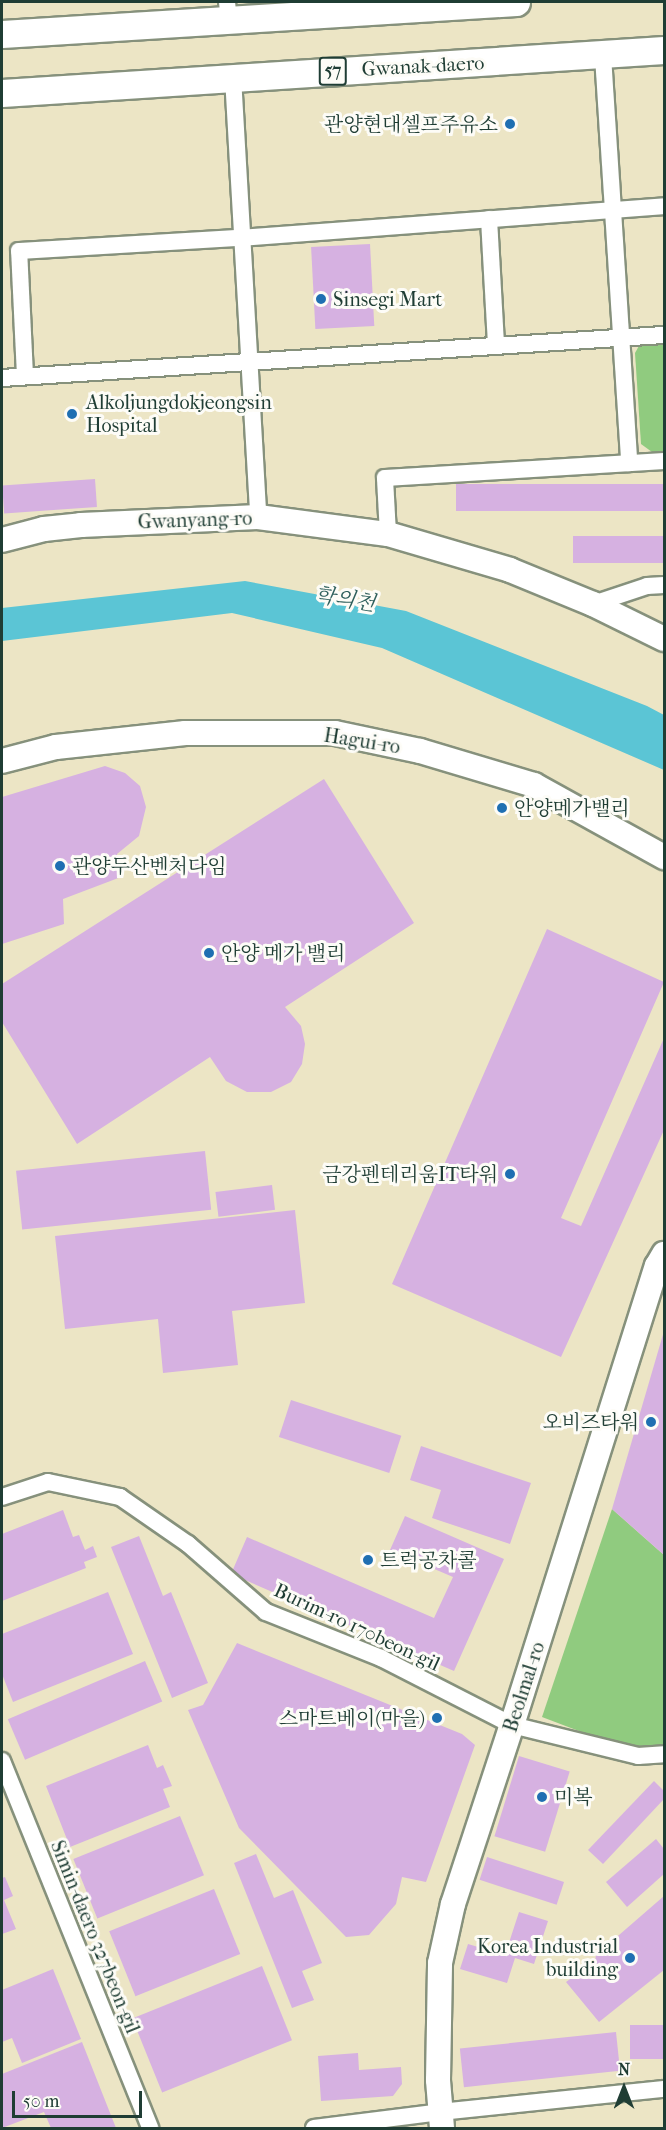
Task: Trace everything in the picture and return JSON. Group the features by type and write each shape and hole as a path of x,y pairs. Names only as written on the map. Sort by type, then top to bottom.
{"main road":[{"path":"2,34 228,11 516,2"},
{"name":"Gwanak-daero","path":"2,93 603,56 664,50"}],"street":[{"path":"603,56 629,463"},
{"path":"233,77 241,238 251,362 258,517"},
{"path":"25,376 19,251 241,238 664,206"},
{"path":"489,219 496,345"},
{"path":"2,378 664,335"},
{"path":"388,534 385,478 664,461"},
{"name":"Gwanyang-ro","path":"2,540 44,529 81,525 258,517 388,534 510,570 593,604 664,639"},
{"path":"593,604 647,586 664,585"},
{"name":"Hagui-ro","path":"2,761 56,747 185,733 335,733 420,751 534,785 664,857"},
{"name":"Beolmal-ro","path":"441,2120 439,1987 444,1940 453,1904 657,1266 664,1254"},
{"name":"Burim-ro 170beon-gil","path":"2,1497 48,1482 120,1497 188,1544 266,1612 381,1658 512,1725 638,1756 664,1755"},
{"name":"Simin-daero 327beon-gil","path":"2,1761 150,2128"},
{"path":"314,2128 441,2120 664,2089"}],"green space":[{"path":"640,344 664,344 664,451 652,452 641,444 635,353"},
{"path":"612,1509 664,1555 664,1752 621,1747 542,1717"}],"water":[{"name":"학의천","path":"245,581 406,611 647,706 664,715 664,770 382,648 232,613 2,641 2,608"}],"building":[{"path":"370,244 374,326 315,329 311,247"},
{"path":"95,479 97,507 4,513 2,485"},
{"path":"456,484 664,484 664,511 456,511"},
{"path":"573,536 664,536 664,563 573,563"},
{"name":"관양두산벤처다임","path":"105,766 125,773 140,786 146,807 139,836 117,854 121,877 63,899 64,924 2,944 2,797"},
{"name":"안양 메가 밸리","path":"324,779 414,923 285,1007 301,1026 305,1044 302,1064 291,1082 271,1092 247,1092 226,1081 210,1057 77,1144 2,1022 2,984"},
{"name":"금강펜테리움IT타워","path":"547,929 664,982 561,1218 581,1226 664,1038 664,1130 561,1357 392,1284"},
{"path":"205,1151 211,1210 22,1230 16,1171"},
{"path":"272,1185 275,1210 218,1217 215,1192"},
{"path":"295,1210 305,1303 232,1311 238,1365 163,1373 158,1319 65,1329 55,1236"},
{"name":"오비즈타워","path":"664,1331 664,1555 612,1509"},
{"path":"291,1400 401,1436 389,1473 279,1437"},
{"path":"421,1446 531,1483 510,1544 432,1518 441,1490 410,1480"},
{"path":"63,1510 73,1537 79,1535 85,1550 93,1546 97,1557 84,1562 86,1568 2,1601 2,1534"},
{"path":"405,1516 504,1559 454,1671 231,1574 247,1537 434,1618 453,1577 390,1550"},
{"path":"139,1536 163,1596 171,1592 208,1683 172,1698 111,1547"},
{"path":"108,1592 133,1654 13,1702 2,1674 2,1634"},
{"path":"237,1643 462,1734 475,1745 426,1882 402,1877 396,1904 369,1935 346,1937 239,1828 188,1710 203,1705"},
{"path":"145,1661 162,1702 25,1760 8,1719"},
{"path":"148,1745 157,1768 163,1765 172,1786 163,1789 170,1807 70,1847 46,1786"},
{"path":"519,1756 570,1771 545,1852 494,1836"},
{"path":"654,1781 664,1791 664,1799 603,1864 588,1850"},
{"path":"180,1816 204,1875 97,1918 73,1859"},
{"path":"656,1839 664,1849 664,1874 627,1907 606,1882"},
{"path":"256,1854 274,1898 293,1890 322,1963 302,1971 314,2000 292,2008 234,1863"},
{"path":"487,1857 564,1882 557,1905 480,1880"},
{"path":"5,1877 13,1896 4,1900 16,1929 2,1934 2,1878"},
{"path":"214,1889 240,1954 135,1996 109,1931"},
{"name":"Korea Industrial building","path":"664,1896 664,1970 599,2022 566,1982 595,1961 596,1955"},
{"path":"519,1912 548,1921 534,1964 515,1958 507,1983 460,1969 468,1944 505,1955"},
{"path":"262,1966 292,2040 162,2093 132,2018"},
{"path":"53,1969 81,2039 22,2063 12,2038 2,2042 2,1990"},
{"path":"630,2025 664,2025 664,2059 630,2059"},
{"path":"616,2032 620,2071 464,2087 460,2048"},
{"path":"82,2042 116,2128 51,2128 44,2112 2,2128 2,2074"},
{"path":"358,2053 359,2070 401,2067 402,2084 393,2096 321,2101 318,2056"}],"place":[{"name":"관양현대셀프주유소","path":"510,124"},
{"name":"Sinsegi Mart","path":"321,299"},
{"name":"Alkoljungdokjeongsin Hospital","path":"72,414"},
{"name":"안양메가밸리","path":"502,808"},
{"name":"관양두산벤처다임","path":"60,866"},
{"name":"안양 메가 밸리","path":"209,953"},
{"name":"금강펜테리움IT타워","path":"510,1174"},
{"name":"오비즈타워","path":"651,1422"},
{"name":"트럭공차콜","path":"368,1560"},
{"name":"스마트베이(마을)","path":"437,1718"},
{"name":"미복","path":"542,1797"},
{"name":"Korea Industrial building","path":"630,1958"}]}
